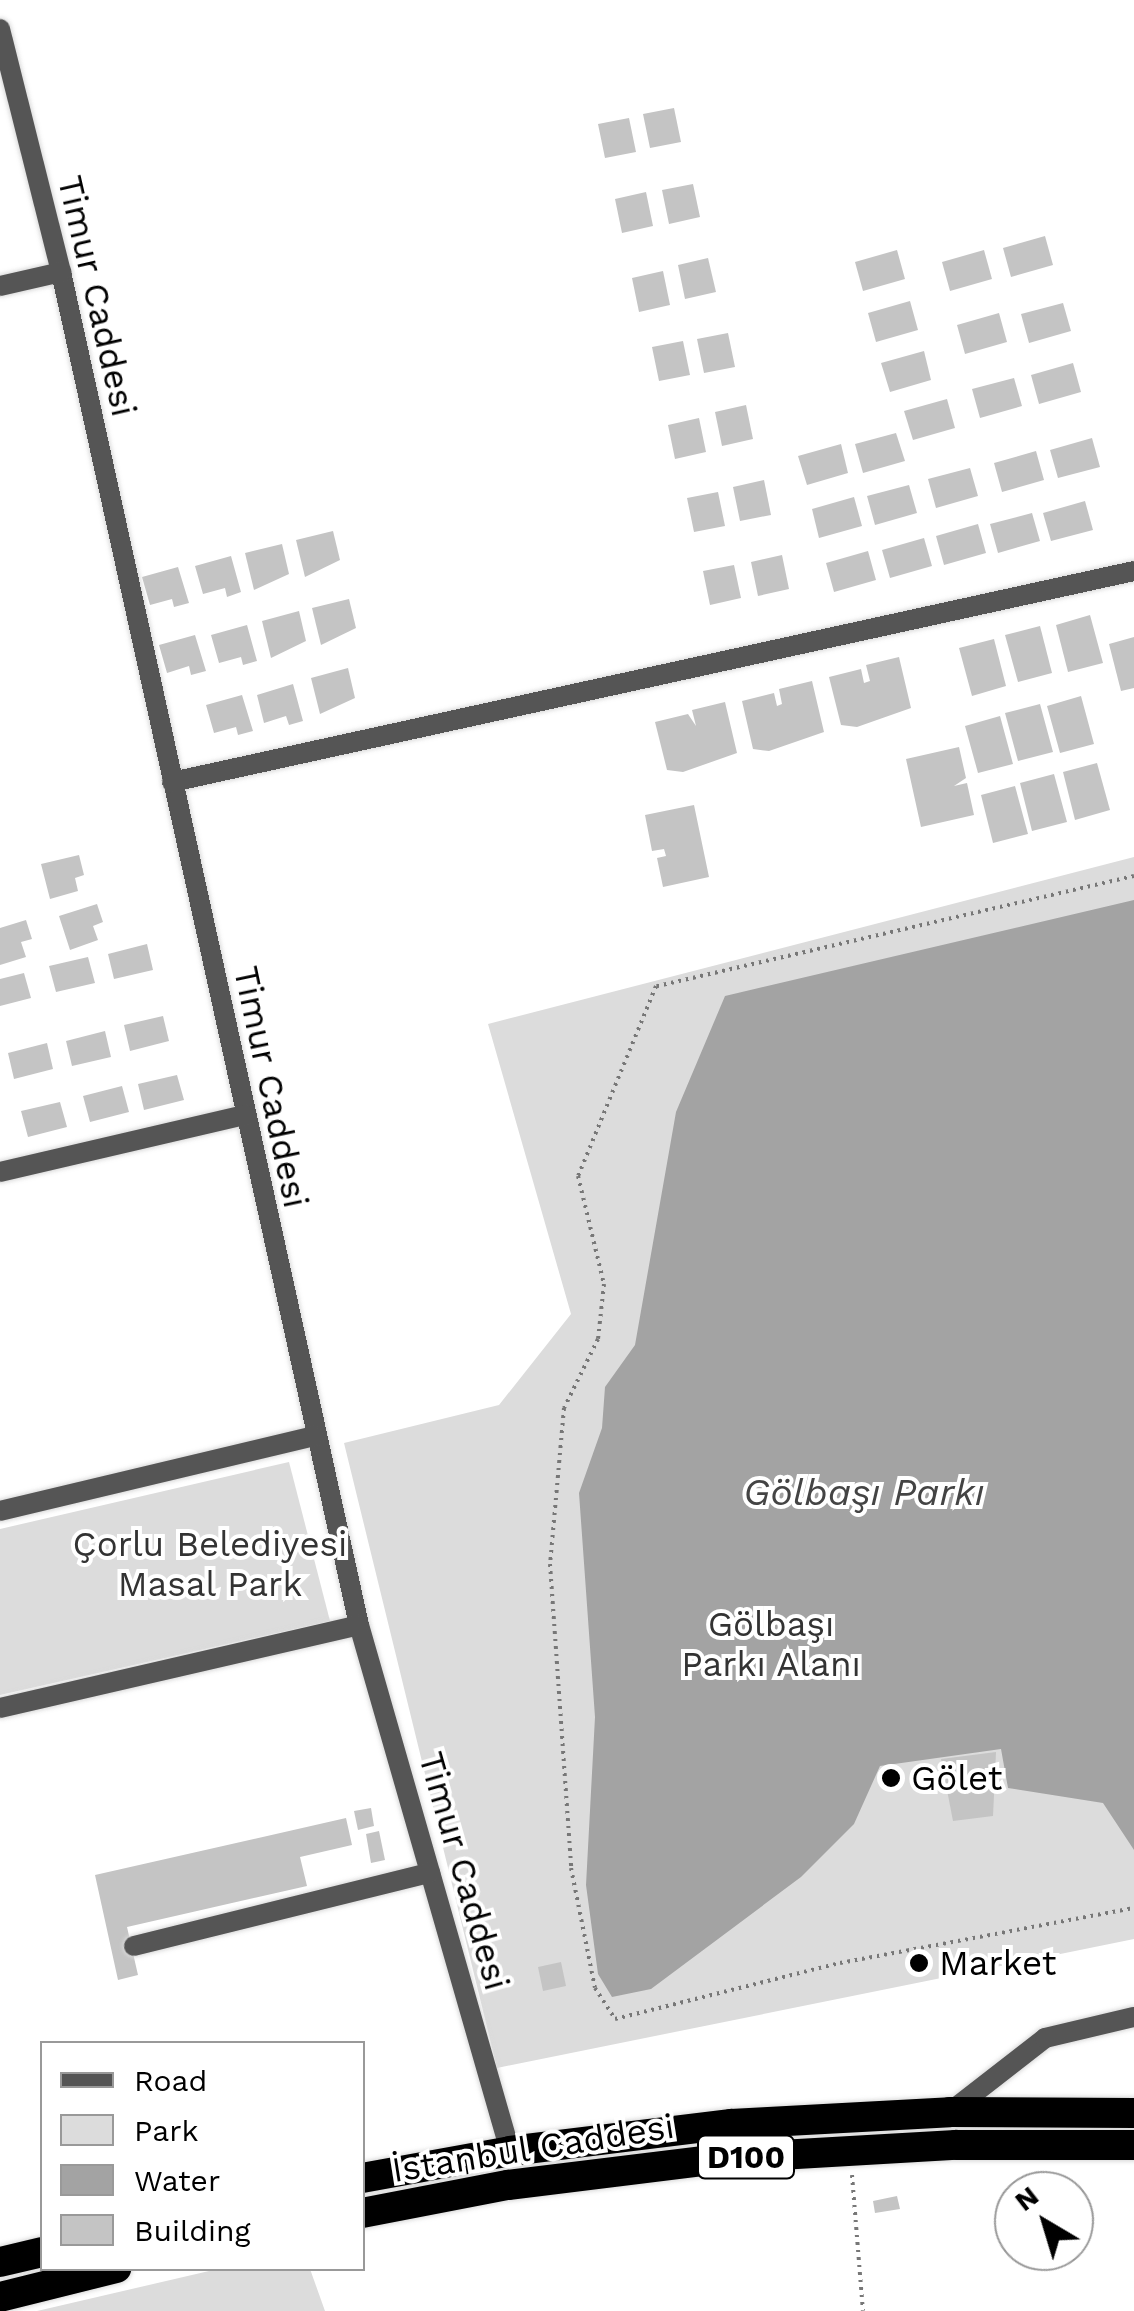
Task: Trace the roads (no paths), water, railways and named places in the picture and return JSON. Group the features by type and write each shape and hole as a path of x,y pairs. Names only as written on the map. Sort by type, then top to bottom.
{"highway":[{"name":"İstanbul Caddesi","path":"365,2177 510,2151 731,2124 950,2112 1134,2113"},
{"name":"İstanbul Caddesi","path":"365,2212 614,2169 850,2151 1134,2145"},
{"path":"0,2262 40,2252"},
{"path":"0,2296 104,2271"}],"street":[{"name":"Timur Caddesi","path":"0,29 61,272 314,1436 359,1625 510,2151"},
{"path":"0,286 61,272"},
{"path":"172,782 1134,571"},
{"path":"0,1172 244,1115"},
{"path":"0,1511 314,1436"},
{"path":"0,1708 359,1625"},
{"path":"134,1946 430,1873"},
{"path":"950,2112 1045,2038 1134,2018"}],"water":[{"name":"Gölbaşı Parkı","path":"1134,900 1134,1850 1103,1803 1008,1788 1001,1749 880,1766 854,1824 801,1877 651,1989 612,1997 598,1974 586,1885 595,1717 579,1493 602,1428 605,1387 635,1345 676,1112 725,996"}],"place":[{"name":"Gölet","path":"891,1778"},
{"name":"Market","path":"919,1963"}],"park label":[{"name":"Çorlu Belediyesi Masal Park","path":"210,1564"},
{"name":"Gölbaşı Parkı Alanı","path":"771,1644"}]}
